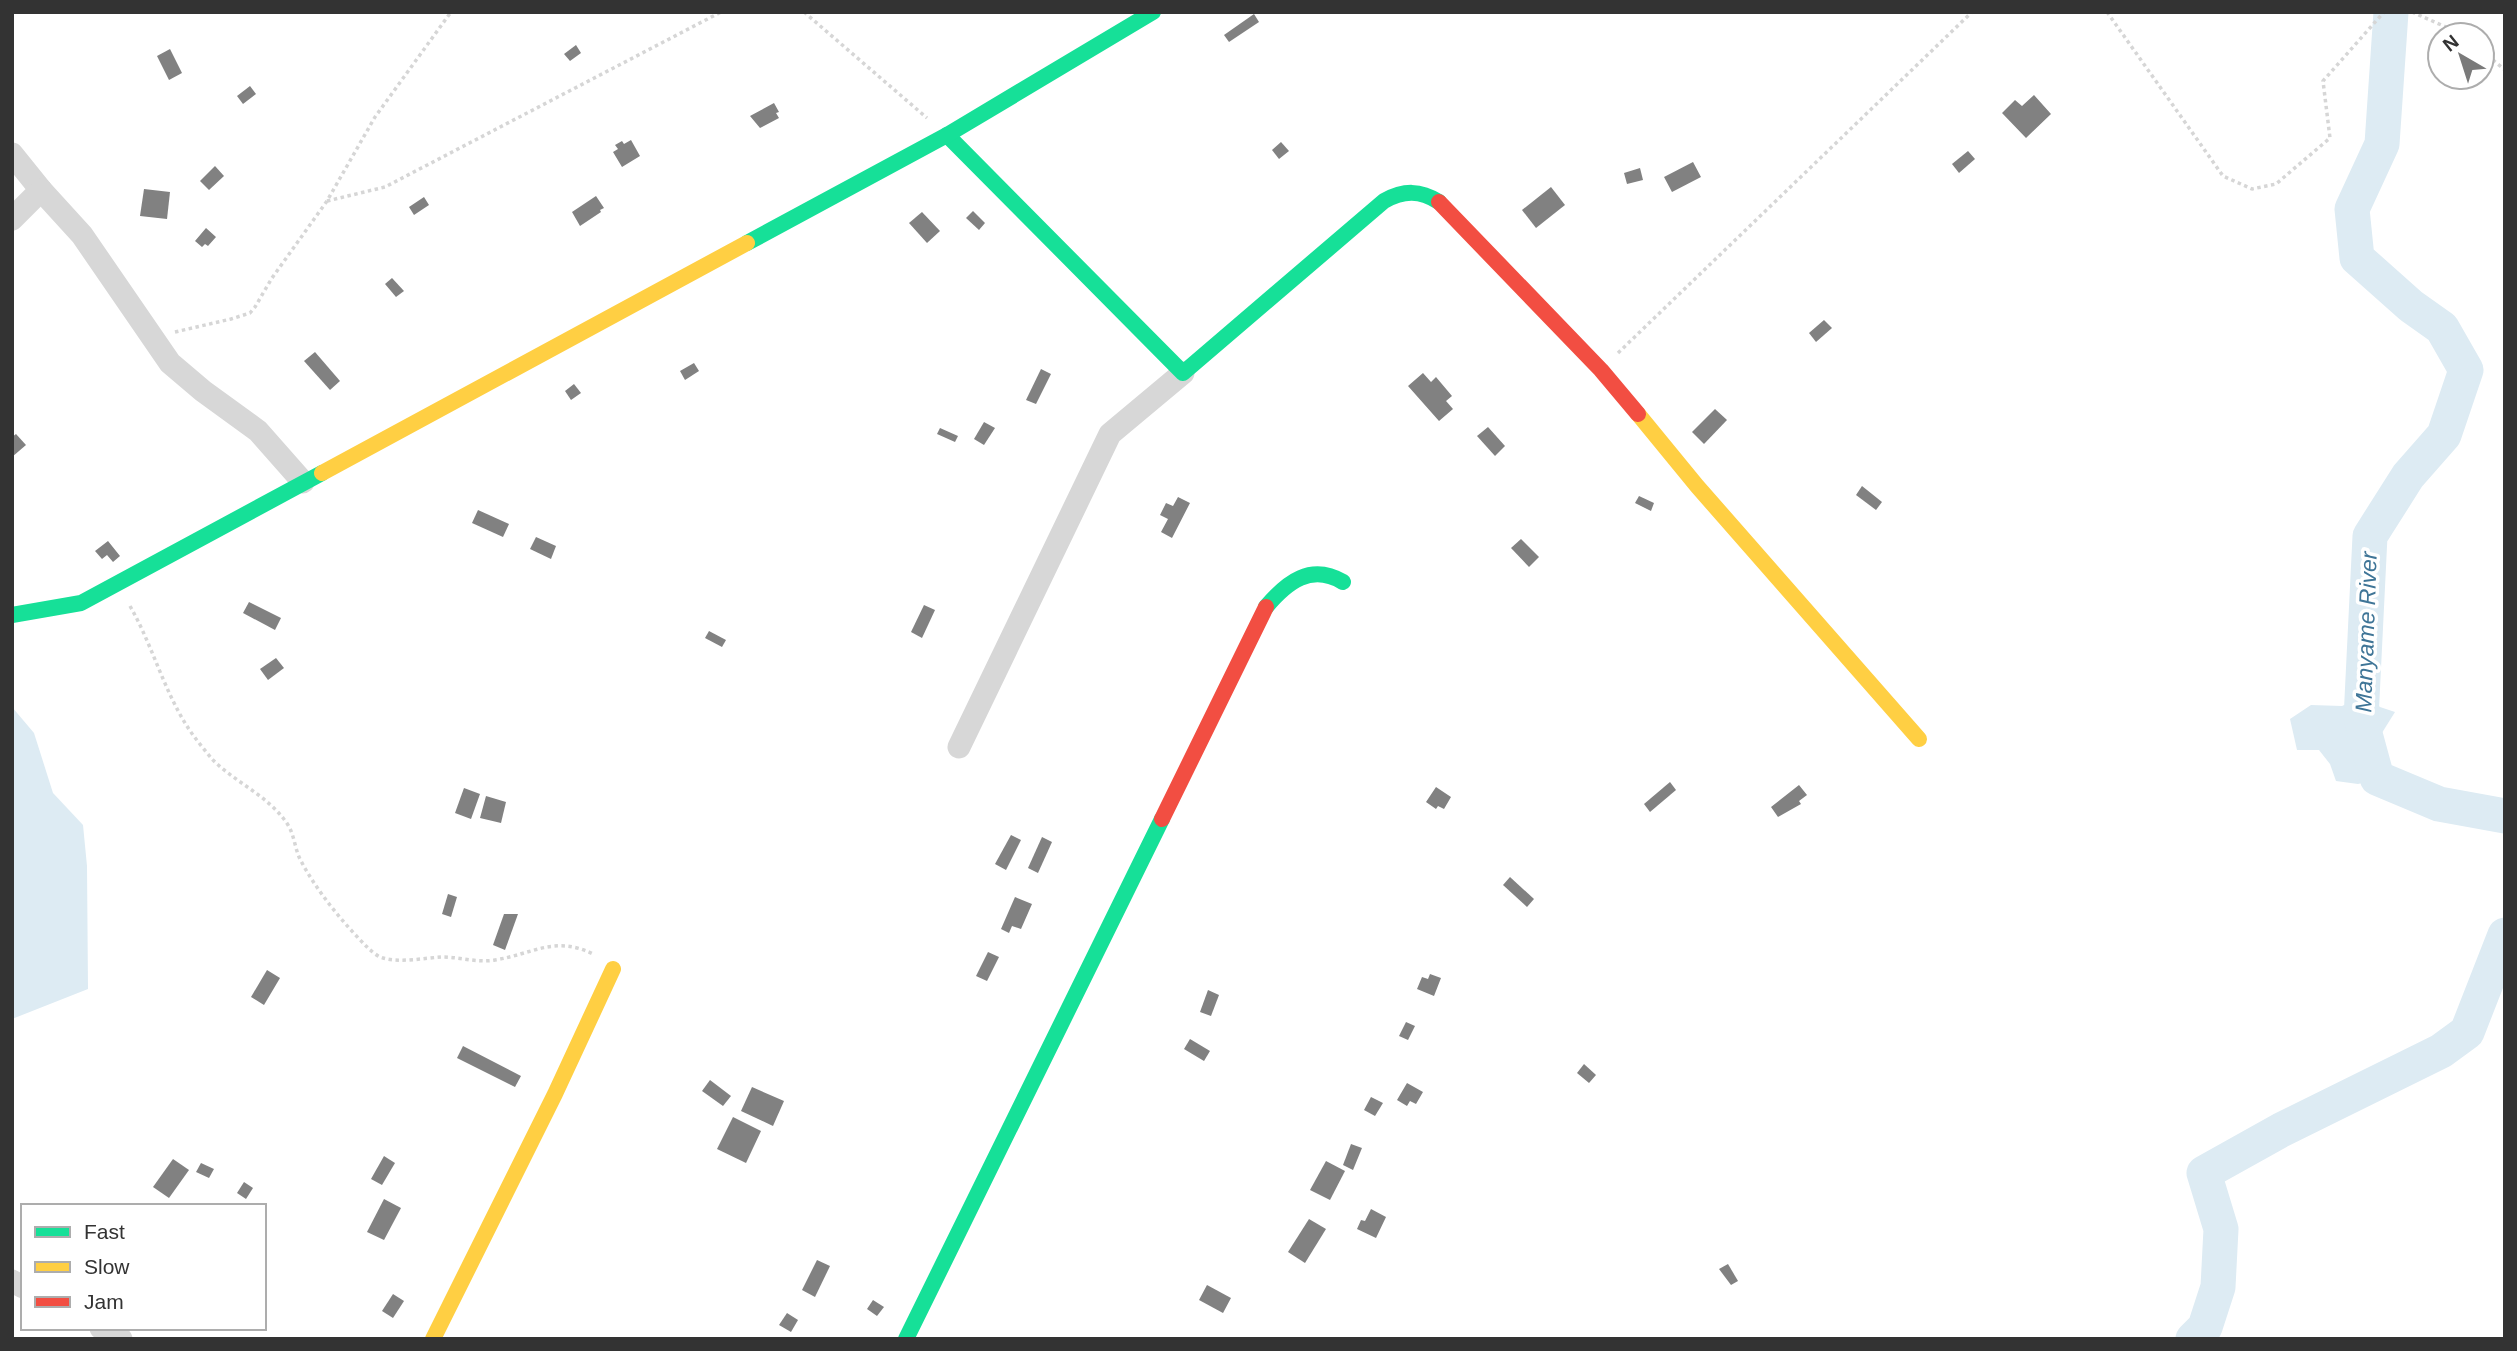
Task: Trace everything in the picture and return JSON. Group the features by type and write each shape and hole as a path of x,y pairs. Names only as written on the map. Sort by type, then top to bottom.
{"street":[{"path":"12,615 81,603 947,135 1153,12"},
{"path":"947,135 1183,373"},
{"path":"12,154 82,235 170,363 258,431 303,482"},
{"path":"12,219 41,190"},
{"path":"959,747 1110,433 1384,201 1407,191 1419,191 1441,203 1601,370 1697,486 1919,739"},
{"path":"906,1339 1266,607 1275,595 1297,579 1329,574 1343,582"},
{"path":"433,1339 555,1094 613,969"},
{"path":"105,1330 121,1339"}],"path":[{"path":"152,337 250,313 327,201 375,117 451,12"},
{"path":"327,201 385,187 721,12"},
{"path":"804,12 947,135"},
{"path":"1601,370 1972,12"},
{"path":"2107,12 2223,176 2252,189 2276,184 2330,138 2323,81 2384,12"},
{"path":"2412,12 2432,21"},
{"path":"116,584 142,628 160,675 192,734 214,761 276,809 288,824 299,857 309,876 369,949 382,958 445,957 478,961 496,960 541,947 564,944 582,948 613,969"}],"shaded area":[{"path":"2366,695 2380,707 2395,712 2380,736 2387,777 2358,784 2336,781 2330,764 2319,750 2297,750 2290,719 2311,705 2342,706"},
{"path":"12,707 34,733 53,793 83,825 87,866 88,989 12,1019"}],"building":[{"path":"1254,14 1259,22 1229,42 1224,35"},
{"path":"576,45 581,53 570,61 564,54"},
{"path":"170,49 182,73 169,80 157,56"},
{"path":"250,86 256,94 243,104 237,96"},
{"path":"2034,95 2051,114 2026,138 2002,113 2015,100 2022,106"},
{"path":"774,103 779,118 760,128 750,116"},
{"path":"631,140 640,156 622,167 613,152 618,149 615,145"},
{"path":"1281,142 1289,151 1279,159 1272,150"},
{"path":"1968,151 1975,159 1959,173 1952,164"},
{"path":"1693,162 1701,177 1672,192 1664,177"},
{"path":"215,166 224,176 209,190 200,181"},
{"path":"1640,168 1643,180 1627,184 1624,173"},
{"path":"1551,187 1565,205 1536,228 1522,210"},
{"path":"144,189 170,192 167,219 140,216"},
{"path":"596,196 604,208 580,226 572,212"},
{"path":"424,197 429,205 414,215 409,207"},
{"path":"973,211 985,223 979,230 966,218"},
{"path":"922,212 940,231 927,243 909,223"},
{"path":"206,228 216,237 208,246 205,244 202,247 195,241"},
{"path":"392,278 404,291 396,297 385,284"},
{"path":"1824,320 1832,328 1816,342 1809,333"},
{"path":"315,352 340,381 330,390 304,361"},
{"path":"694,363 699,371 685,380 680,371"},
{"path":"1041,369 1051,374 1036,404 1026,400"},
{"path":"1423,373 1431,382 1436,377 1452,396 1446,401 1453,409 1439,421 1408,386"},
{"path":"574,384 581,393 571,400 565,391"},
{"path":"1715,409 1727,420 1704,444 1692,432"},
{"path":"984,422 995,428 984,445 974,439"},
{"path":"1488,427 1505,446 1495,456 1477,436"},
{"path":"940,428 958,436 955,442 937,434"},
{"path":"16,434 26,445 12,457 12,437"},
{"path":"1862,486 1882,502 1876,510 1856,495"},
{"path":"1639,496 1654,503 1651,511 1635,503"},
{"path":"1178,497 1190,503 1172,538 1161,532 1168,519 1160,515 1166,503 1173,506"},
{"path":"478,510 509,524 503,537 472,523"},
{"path":"536,537 556,546 551,559 530,549"},
{"path":"1521,539 1539,557 1529,567 1511,548"},
{"path":"108,541 120,556 113,562 107,555 102,559 95,551"},
{"path":"249,602 281,618 275,630 243,613"},
{"path":"924,605 935,610 922,638 911,632"},
{"path":"709,631 726,640 722,647 705,638"},
{"path":"276,658 284,668 268,680 260,669"},
{"path":"1670,782 1676,790 1650,812 1644,804"},
{"path":"1799,785 1807,795 1799,801 1801,804 1778,817 1771,807"},
{"path":"1436,787 1451,797 1444,809 1438,806 1436,809 1426,802"},
{"path":"464,788 480,794 471,819 455,813"},
{"path":"486,796 506,802 501,823 480,818"},
{"path":"1011,835 1021,840 1006,870 995,864"},
{"path":"1042,837 1052,842 1038,873 1028,868"},
{"path":"1510,877 1534,899 1527,907 1503,885"},
{"path":"448,894 457,897 451,917 442,914"},
{"path":"1015,897 1032,904 1021,929 1012,926 1009,933 1001,929"},
{"path":"504,914 518,914 505,950 493,945"},
{"path":"988,952 999,957 987,981 976,976"},
{"path":"267,970 280,978 264,1005 251,997"},
{"path":"1430,974 1441,978 1434,996 1417,989 1422,977 1428,979"},
{"path":"1208,990 1219,995 1211,1016 1200,1012"},
{"path":"1406,1022 1415,1026 1408,1040 1399,1036"},
{"path":"1190,1039 1210,1051 1204,1061 1184,1049"},
{"path":"463,1046 521,1076 515,1087 457,1058"},
{"path":"1584,1064 1596,1075 1589,1083 1577,1073"},
{"path":"710,1080 731,1096 723,1106 702,1091"},
{"path":"1407,1083 1423,1092 1416,1104 1410,1101 1407,1106 1397,1100"},
{"path":"752,1087 784,1101 773,1126 741,1111"},
{"path":"1371,1097 1383,1103 1375,1116 1364,1110"},
{"path":"733,1117 761,1131 746,1163 717,1149"},
{"path":"1351,1144 1362,1148 1353,1170 1343,1165"},
{"path":"384,1156 395,1163 382,1185 371,1179"},
{"path":"173,1159 189,1170 169,1198 153,1187"},
{"path":"1326,1161 1345,1171 1330,1200 1310,1190"},
{"path":"201,1163 214,1169 209,1178 196,1172"},
{"path":"244,1182 253,1188 246,1199 237,1193"},
{"path":"384,1199 401,1208 384,1240 367,1232"},
{"path":"1371,1209 1386,1217 1376,1238 1357,1229"},
{"path":"1309,1219 1326,1229 1305,1263 1288,1252"},
{"path":"817,1260 830,1266 815,1297 802,1290"},
{"path":"1728,1264 1738,1281 1731,1285 1719,1269"},
{"path":"1207,1285 1231,1298 1223,1313 1199,1300"},
{"path":"393,1294 404,1301 393,1318 382,1311"},
{"path":"873,1300 884,1307 877,1316 867,1309"},
{"path":"787,1313 798,1320 791,1332 779,1325"}],"waterway":[{"name":"Manyame River","path":"2391,12 2382,144 2352,209 2357,258 2411,306 2442,328 2466,370 2444,435 2408,476 2370,536 2361,719 2377,778 2439,804 2505,816"},
{"name":"Manyame River","path":"2193,1339 2205,1327 2218,1287 2221,1229 2204,1173 2281,1130 2441,1051 2467,1032 2505,935"}],"traffic: fast":[{"path":"747,243 947,135 1153,12"},
{"path":"947,135 1183,373 1384,201 1412,193 1425,195 1439,202"},
{"path":"12,615 81,603 322,473"},
{"path":"1266,607 1282,590 1300,578 1320,574 1343,582"},
{"path":"906,1339 1162,819"}],"traffic: slow":[{"path":"322,473 747,243"},
{"path":"1638,414 1697,486 1919,739"},
{"path":"433,1339 555,1094 613,969"}],"traffic: jam":[{"path":"1439,202 1601,370 1638,414"},
{"path":"1162,819 1266,607"}]}
